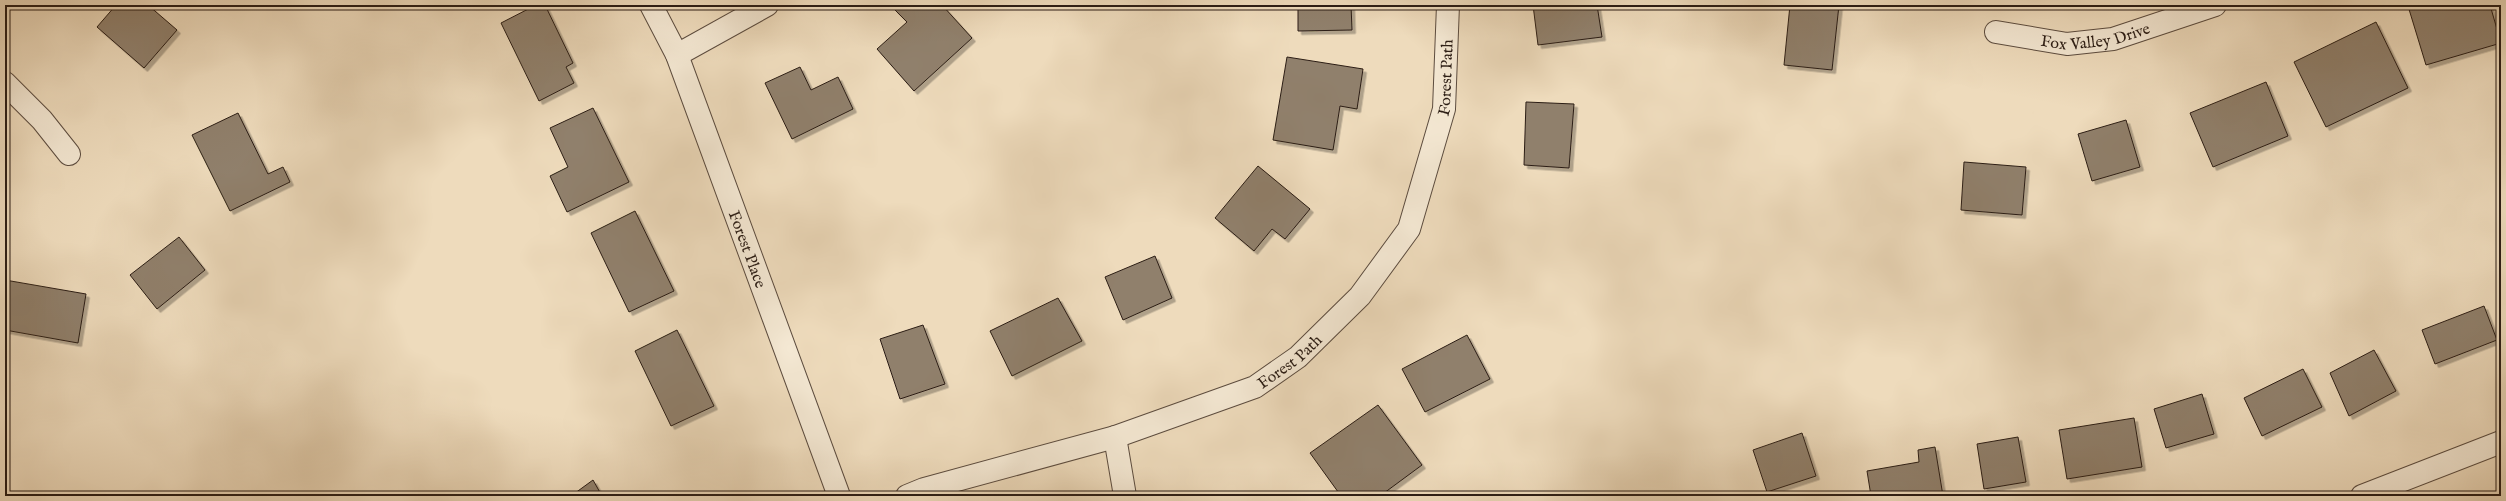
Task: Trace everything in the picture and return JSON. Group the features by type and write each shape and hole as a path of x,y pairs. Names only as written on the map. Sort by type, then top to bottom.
{"street":[{"name":"Forest Place","path":"651,5 677,55 839,496"},
{"path":"677,55 766,5"},
{"name":"Forest Path","path":"907,496 924,489 1115,438 1255,387 1298,357 1360,296 1409,229 1444,109 1448,5"},
{"name":"Fox Valley Drive","path":"1996,32 2067,44 2112,39 2215,5"},
{"path":"5,83 42,120 69,154"},
{"path":"1115,438 1125,496"},
{"path":"2362,496 2501,442"}],"building":[{"path":"116,5 148,5 177,30 144,68 97,27"},
{"path":"536,5 545,5 573,63 566,67 574,83 539,101 501,23"},
{"path":"899,5 942,5 972,38 914,91 877,49 907,22 894,9"},
{"path":"1298,5 1351,5 1352,30 1298,31"},
{"path":"1533,5 1597,5 1602,37 1538,45"},
{"path":"1790,5 1839,5 1832,70 1784,65"},
{"path":"2490,5 2501,43 2426,65 2408,6"},
{"path":"2376,22 2408,88 2326,127 2294,62"},
{"path":"1287,57 1363,69 1357,109 1340,106 1333,150 1273,140"},
{"path":"800,67 811,90 838,77 853,109 792,139 765,83"},
{"path":"2266,82 2288,136 2213,167 2190,113"},
{"path":"1526,102 1574,104 1569,168 1524,165"},
{"path":"593,108 629,182 567,212 550,176 568,167 550,128"},
{"path":"238,113 268,174 283,167 290,182 230,211 192,135"},
{"path":"2126,120 2140,167 2092,181 2078,134"},
{"path":"1964,162 2026,167 2022,215 1961,210"},
{"path":"1258,166 1310,209 1285,239 1272,229 1254,251 1215,218"},
{"path":"635,211 674,291 629,312 591,233"},
{"path":"179,237 205,270 157,309 130,275"},
{"path":"1155,256 1172,298 1123,320 1105,277"},
{"path":"5,280 86,294 78,343 5,330"},
{"path":"1058,298 1082,341 1012,376 990,331"},
{"path":"2484,306 2497,340 2435,364 2422,330"},
{"path":"923,325 945,384 900,399 880,339"},
{"path":"677,330 714,406 671,426 635,351"},
{"path":"1467,335 1490,379 1425,412 1402,369"},
{"path":"2374,350 2396,391 2349,416 2330,373"},
{"path":"2303,369 2322,407 2262,436 2244,398"},
{"path":"2202,394 2214,434 2166,448 2154,409"},
{"path":"1378,405 1422,465 1380,496 1341,496 1310,453"},
{"path":"2134,418 2142,467 2067,479 2059,430"},
{"path":"1802,433 1816,476 1767,492 1753,450"},
{"path":"2018,437 2026,482 1984,489 1977,444"},
{"path":"1935,447 1943,496 1871,496 1867,471 1919,462 1918,450"},
{"path":"593,480 602,496 571,496"}]}
